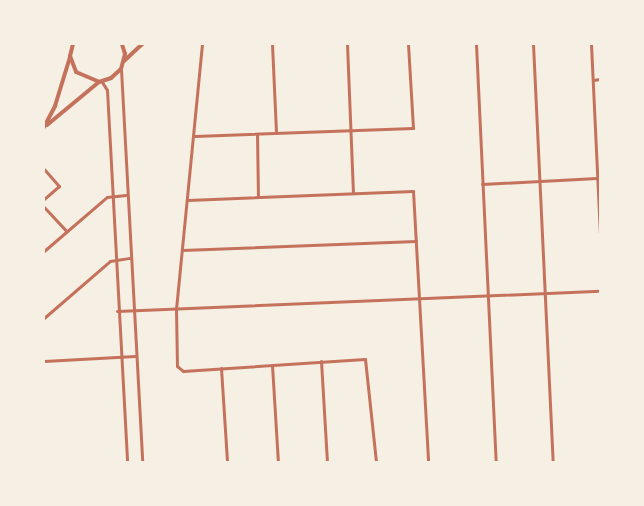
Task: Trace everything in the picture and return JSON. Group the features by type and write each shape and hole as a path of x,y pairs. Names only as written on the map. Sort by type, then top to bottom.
{"street":[{"path":"73,44 55,106 44,127 100,82 121,69"},
{"path":"122,44 124,61"},
{"path":"142,44 124,61 121,69 142,462"},
{"path":"202,44 195,136 176,309 179,369 367,360 376,462"},
{"path":"272,44 276,133"},
{"path":"347,44 353,192"},
{"path":"195,136 413,128 408,44"},
{"path":"476,44 496,462"},
{"path":"533,44 553,462"},
{"path":"591,44 600,232"},
{"path":"70,56 76,72 100,82 107,90 110,196 127,462"},
{"path":"593,80 600,79"},
{"path":"257,134 258,196"},
{"path":"44,169 59,186 44,199"},
{"path":"482,184 598,178"},
{"path":"188,200 413,191 428,462"},
{"path":"44,251 110,196 127,195"},
{"path":"44,207 66,231"},
{"path":"182,250 416,241"},
{"path":"44,318 114,259 130,258"},
{"path":"117,311 600,291"},
{"path":"44,361 135,356"},
{"path":"321,361 327,462"},
{"path":"272,365 278,462"},
{"path":"221,368 227,462"}]}
